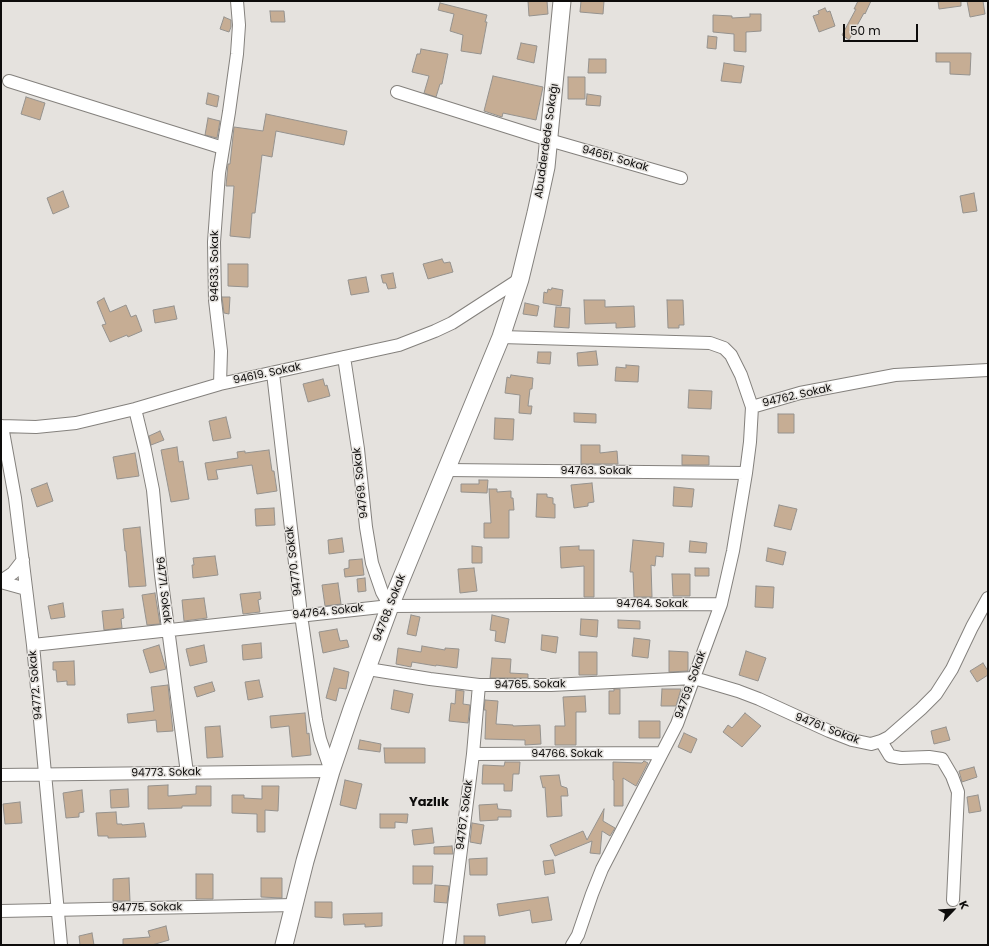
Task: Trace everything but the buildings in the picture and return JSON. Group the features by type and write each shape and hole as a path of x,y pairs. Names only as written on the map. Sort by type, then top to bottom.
{"street":[{"name":"94633. Sokak","path":"220,384 221,351 215,300 214,263 217,190 237,62 239,25 237,1"},
{"name":"Abudderdede Sokağı","path":"520,279 546,167 562,1"},
{"path":"9,81 223,148"},
{"name":"94651. Sokak","path":"397,92 549,140 681,178"},
{"name":"94768. Sokak","path":"284,945 304,861 331,771 352,709 390,606 501,337 520,279"},
{"name":"94619. Sokak","path":"2,426 36,427 62,425 135,409 220,384 399,345 434,332 465,315 520,279"},
{"name":"94762. Sokak","path":"501,337 710,342 724,348 731,355 741,375 752,407 800,393 895,376 988,370"},
{"name":"94769. Sokak","path":"344,357 358,449 366,527 372,563 382,592 390,606"},
{"name":"94770. Sokak","path":"273,373 301,615 316,720 320,739 331,771"},
{"name":"94759. Sokak","path":"572,945 578,935 602,869 677,724 721,604 734,551 750,442 752,407"},
{"name":"94771. Sokak","path":"135,409 153,490 161,575 187,773"},
{"name":"94772. Sokak","path":"2,426 15,498 33,645 44,776 61,945"},
{"name":"94763. Sokak","path":"446,470 746,473"},
{"path":"1,581 13,573 23,560"},
{"path":"1,581 26,589"},
{"path":"952,900 958,792 952,776 942,758 901,758 890,756 881,741 901,726 936,694 952,669 988,598"},
{"name":"94764. Sokak","path":"33,645 390,606 721,604"},
{"name":"94765. Sokak","path":"368,669 479,685 543,686 694,678"},
{"name":"94761. Sokak","path":"694,678 759,699 852,740 871,744 881,741"},
{"name":"94767. Sokak","path":"449,945 473,754 479,685"},
{"name":"94766. Sokak","path":"473,754 661,753"},
{"name":"94773. Sokak","path":"1,776 331,771"},
{"name":"94775. Sokak","path":"1,911 294,905"}],"district":[{"name":"Yazlık","path":"429,803"}]}
